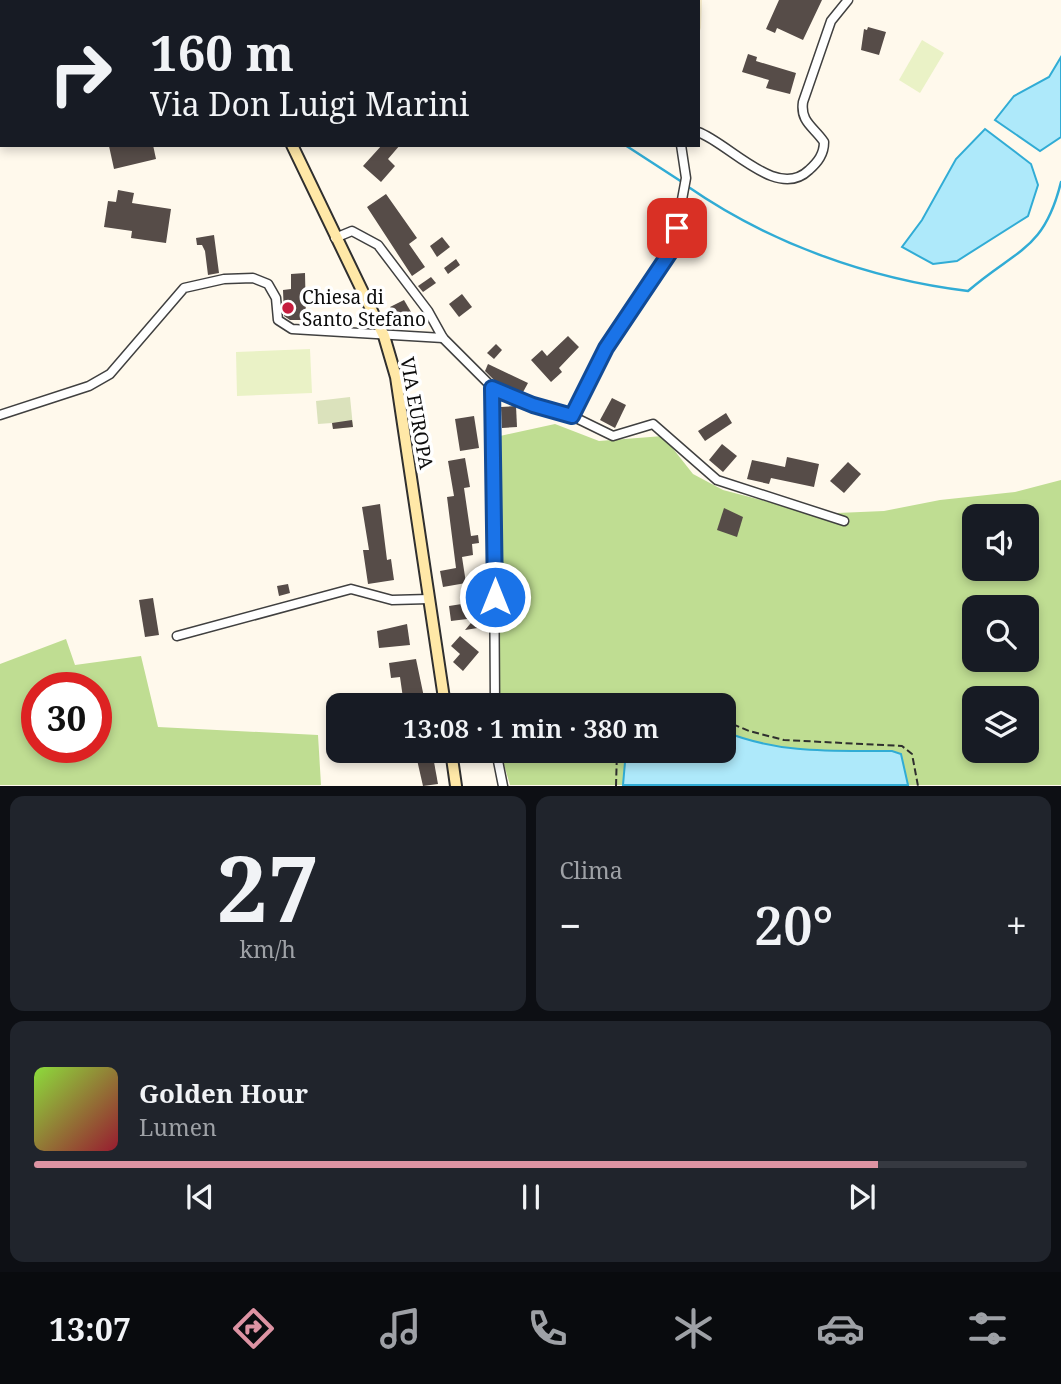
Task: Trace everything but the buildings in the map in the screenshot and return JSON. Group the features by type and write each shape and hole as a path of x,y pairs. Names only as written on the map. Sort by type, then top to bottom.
{"main road":[{"name":"VIA EUROPA","path":"293,147 384,336 396,377 442,693"},
{"path":"453,763 456,786"}],"street":[{"path":"700,133 772,177 787,180 801,178 820,159 824,142 801,113 803,102 831,21 848,0"},
{"path":"572,416 606,348 673,248 686,178 681,147"},
{"path":"335,238 352,231 378,245 428,311 443,338 492,388 533,405 572,416 613,436 653,424 717,480 844,521"},
{"path":"0,415 97,382 120,364 184,288 224,279 253,278 268,284 276,298 278,320 292,330 443,338"},
{"path":"492,388 495,693"},
{"path":"177,636 351,589 392,600 429,599"},
{"path":"498,763 503,786"}],"path":[{"path":"736,726 784,740 902,746 912,754 918,786"},
{"path":"616,786 617,763"}],"shaded area":[{"path":"702,0 701,28 700,30"}],"green space":[{"path":"922,40 944,53 920,93 899,80"},
{"path":"310,349 312,393 237,396 236,352"},
{"path":"350,397 353,427 333,429 332,423 318,424 316,401"},
{"path":"555,424 599,441 663,436 693,474 723,490 814,514 884,511 940,500 1015,492 1061,480 1061,785 510,785 504,763 736,763 736,693 500,693 500,436"},
{"path":"66,639 75,665 141,656 158,727 318,735 321,785 0,785 0,664"}],"water":[{"path":"1061,57 1061,137 1040,151 995,120 1014,96 1049,77"},
{"path":"985,129 1031,164 1038,185 1028,216 957,261 933,264 902,247 922,220 956,159"},
{"path":"736,735 765,744 806,750 892,751 901,754 908,785 623,785 625,763 736,763"}],"waterway":[{"path":"628,147 682,182"},
{"path":"687,186 752,225 821,255 894,278 968,291 1037,236 1054,205 1061,182"}],"place":[{"name":"Chiesa di Santo Stefano","path":"288,308"}],"route":[{"path":"495,597 495,406 492,388 533,405 572,416 606,348 673,248 677,228"}]}
